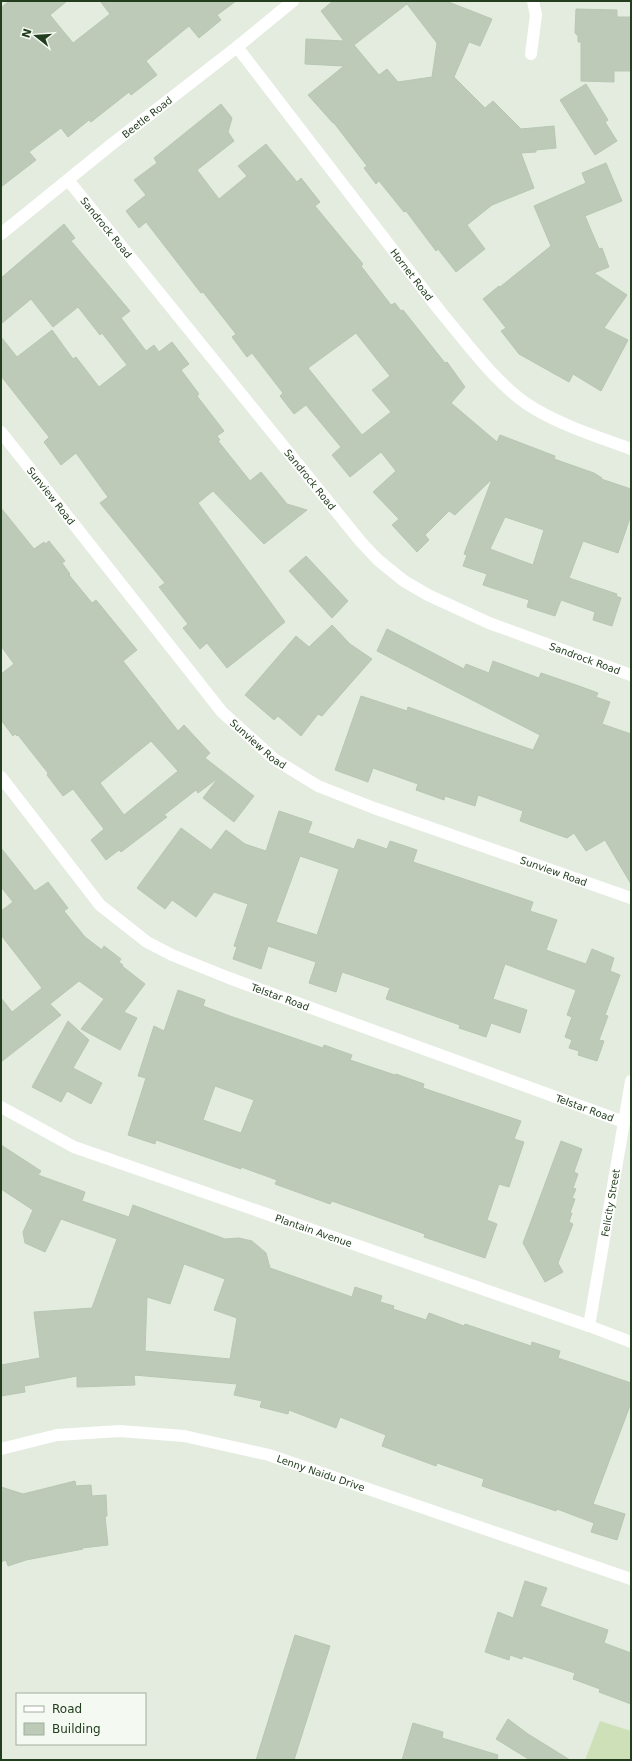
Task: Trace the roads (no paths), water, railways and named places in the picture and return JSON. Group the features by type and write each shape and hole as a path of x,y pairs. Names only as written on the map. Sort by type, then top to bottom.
{"street":[{"name":"Beetle Road","path":"1,234 118,139 293,1"},
{"path":"531,54 536,15 533,1"},
{"name":"Hornet Road","path":"236,47 440,311 468,346 503,383 528,404 572,427 631,449"},
{"name":"Sandrock Road","path":"68,180 361,542 378,560 404,581 428,596 481,620 631,674"},
{"name":"Sunview Road","path":"1,432 222,712 274,759 318,786 374,808 631,898"},
{"name":"Telstar Road","path":"1,778 100,905 147,942 172,955 229,978 624,1122"},
{"name":"Felicity Street","path":"589,1326 631,1081"},
{"name":"Plantain Avenue","path":"1,1108 74,1147 589,1326 631,1342"},
{"name":"Lenny Naidu Drive","path":"1,1449 57,1434 120,1431 184,1436 282,1459 631,1579"}]}
